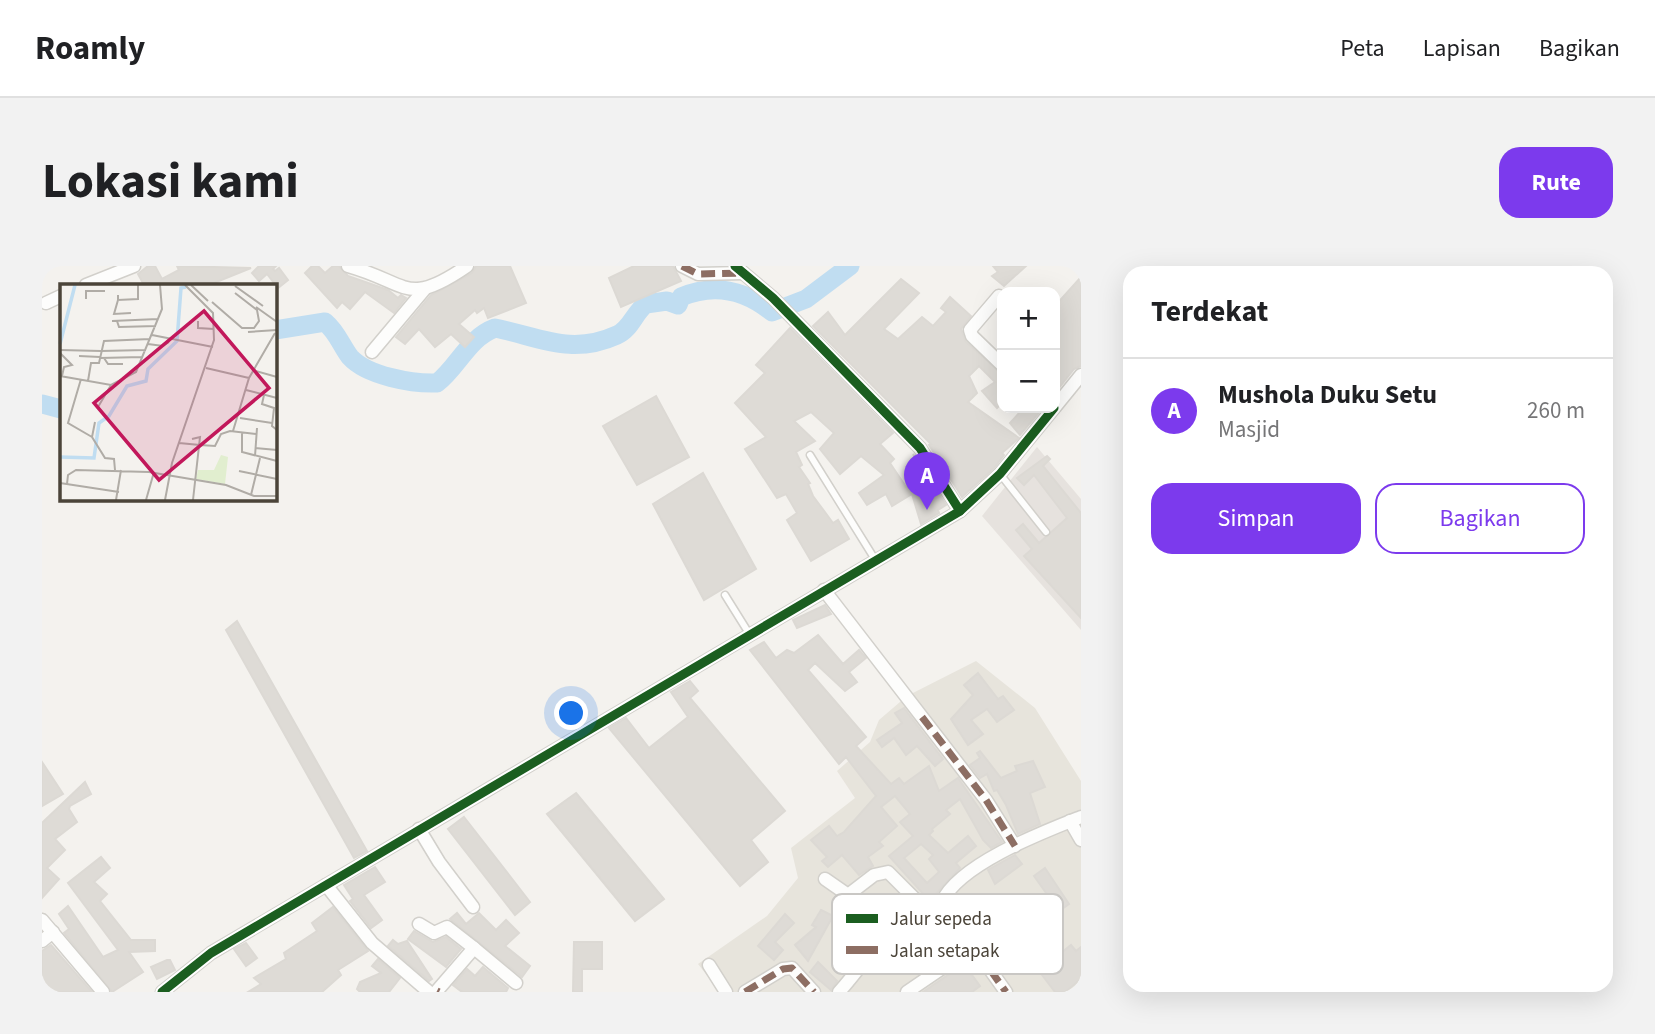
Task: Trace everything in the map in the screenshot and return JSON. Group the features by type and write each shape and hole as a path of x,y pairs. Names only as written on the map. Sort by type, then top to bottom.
{"street":[{"path":"89,284 134,266"},
{"path":"348,266 407,289 425,290"},
{"path":"372,352 425,290 467,266"},
{"path":"682,266 698,274 739,269 774,298 920,448 960,511"},
{"path":"46,303 60,296"},
{"path":"997,298 970,330 972,336 997,360"},
{"path":"1060,399 1081,375"},
{"path":"162,992 198,961 960,511 1000,474 1048,413"},
{"path":"824,590 986,800 1015,846"},
{"path":"945,894 962,878 1015,846 1075,819 1080,838"},
{"path":"419,829 439,862 473,907"},
{"path":"849,894 874,875 888,872 910,894"},
{"path":"825,879 847,894"},
{"path":"327,885 372,943 435,992 474,948"},
{"path":"42,920 103,992"},
{"path":"419,924 434,933 447,927 516,982"},
{"path":"42,940 53,932"},
{"path":"709,965 726,992"},
{"path":"745,992 783,969 792,968 814,992"},
{"path":"839,992 853,974"},
{"path":"907,992 931,974"},
{"path":"993,974 1006,992"}],"lane":[{"path":"810,455 876,561"},
{"path":"1000,474 1046,531"},
{"path":"725,595 750,635"}],"shaded area":[{"path":"1037,447 1081,499 1081,630 982,516"},
{"path":"976,661 1035,708 1081,781 1081,992 720,992 698,964 767,916 798,878 791,848 855,798 837,771 870,742 879,720 907,696"}],"building":[{"path":"148,266 155,266 162,279 179,270 177,266 251,268 211,284 143,284 138,274"},
{"path":"259,266 276,266 273,269 275,271 279,268 288,280 278,288 267,274 259,281 252,273"},
{"path":"312,266 318,266 325,273 333,266 339,266 348,276 388,290 398,298 401,295 406,298 394,313 365,292 350,309 342,302 337,308 305,273"},
{"path":"476,266 510,266 526,303 488,318 484,308 477,313 475,310 459,324 474,337 465,347 451,334 435,347 419,329 405,344 396,337 431,295 472,273"},
{"path":"634,266 673,266 681,281 621,307 609,278"},
{"path":"993,266 1026,266 1004,286 992,276 998,272"},
{"path":"1081,277 1081,366 1074,369 1060,387 1060,350 1060,300"},
{"path":"901,279 919,293 884,329 898,339 922,317 933,326 946,312 941,308 950,297 971,316 961,329 966,342 997,370 997,408 982,391 995,382 979,366 969,376 977,393 968,402 1019,438 1002,453 1004,455 994,468 962,497 929,445 931,444 813,326 828,312 845,335"},
{"path":"790,328 893,433 880,444 894,459 890,463 906,487 920,477 911,463 916,460 913,454 946,505 938,510 939,513 921,524 912,494 892,506 886,494 867,505 859,493 884,475 861,456 840,474 820,449 834,433 811,412 794,421 815,441 796,452 802,465 799,467 810,483 808,484 813,496 833,523 838,520 849,539 811,561 787,520 797,513 786,494 777,498 745,449 766,437 735,403 765,373 756,365"},
{"path":"656,396 689,457 637,485 603,426"},
{"path":"1019,413 1039,413 1020,435 1010,423"},
{"path":"1047,456 1050,459 1043,466 1081,513 1081,618 1024,556 1032,549 1016,530 1023,524 1039,543 1067,518 1034,475 1024,485 1017,478"},
{"path":"703,473 756,569 704,600 653,504"},
{"path":"825,605 831,614 797,628 793,620"},
{"path":"237,621 367,851 354,858 226,630"},
{"path":"818,635 843,664 859,650 866,658 849,672 857,682 845,691 815,663 808,670 866,737 856,746 891,784 899,778 904,784 929,766 939,791 958,778 1002,842 991,848 983,840 960,799 946,810 950,814 932,829 929,835 948,853 968,836 976,846 956,863 960,868 936,894 923,894 889,856 913,836 900,822 910,814 895,796 881,807 897,826 879,842 883,846 868,857 873,866 859,875 842,855 828,867 822,861 827,857 811,840 829,826 837,836 844,832 876,796 846,757 839,764 750,650 764,642 776,658 787,650 794,653","holes":["921,844 933,855 929,859 939,872 927,883 904,858"]},
{"path":"978,673 998,699 1003,696 1014,710 997,722 987,709 971,720 983,734 968,745 951,719 973,695 964,685"},
{"path":"690,681 698,691 690,698 785,811 751,840 768,862 740,886 609,728 626,718 649,748 688,717 671,692"},
{"path":"904,708 943,759 935,766 917,746 906,755 894,738 882,747 877,740 902,723 895,713"},
{"path":"980,751 1001,778 1017,771 1015,766 1033,761 1045,787 1030,793 1040,824 1018,834 1006,805 997,790 994,791 987,774 980,778 970,765 980,758 977,753"},
{"path":"42,762 63,794 42,806"},
{"path":"85,782 91,794 70,806 69,809 77,822 55,839 65,850 47,868 59,879 42,898 42,823"},
{"path":"576,793 664,899 635,921 547,814"},
{"path":"464,817 530,902 515,915 448,829"},
{"path":"1015,855 1022,864 995,884 988,870"},
{"path":"101,857 110,868 94,882 107,894 100,901 131,940 155,940 155,951 129,952 143,972 112,992 64,933 69,929 59,914 68,906 103,957 118,950 68,883"},
{"path":"375,867 385,882 364,895 382,920 371,928 350,901 353,899 344,885"},
{"path":"1045,868 1062,894 1047,894 1034,876"},
{"path":"1063,895 1069,904 1063,908"},
{"path":"333,907 368,951 338,970 341,975 322,992 248,992 261,984 254,978 286,959 284,953 317,931 312,923"},
{"path":"821,910 832,916 808,961 795,945 816,927 812,925"},
{"path":"457,913 466,924 479,913 496,930 506,920 519,933 505,946 530,966 522,977 450,919"},
{"path":"785,914 794,923 775,942 783,950 774,960 758,946"},
{"path":"414,931 433,942 446,937 461,949 446,967 408,939"},
{"path":"393,940 398,944 407,941 432,979 429,981 388,946"},
{"path":"574,942 602,942 602,969 582,969 582,992 573,992"},
{"path":"246,943 257,958 246,966 234,949"},
{"path":"51,945 92,992 42,992 42,951"},
{"path":"1071,945 1076,951 1081,947 1081,979 1065,992 1055,992 1041,974 1063,974 1063,952"},
{"path":"378,959 400,978 389,992 360,992 357,989 360,982 381,973 372,966"},
{"path":"170,960 175,970 157,979 151,967"},
{"path":"818,962 837,981 831,990 810,972"},
{"path":"483,967 508,988 506,992 462,992 453,985 467,969 475,976"},
{"path":"949,974 971,974 980,986 972,992 923,992"}],"waterway":[{"path":"276,330 325,322 350,357 367,369 403,380 437,383 470,346 495,328 556,343 585,344 622,332 646,304 667,301 678,305 681,297 705,290 740,294 772,312 806,299 850,266"},
{"path":"42,404 60,409"}],"marked path":[{"path":"682,266 698,274 743,273"},
{"path":"922,717 986,800 1015,846"},
{"path":"745,992 783,969 792,968 814,992"},
{"path":"993,974 1006,992"}],"cycle path":[{"path":"735,266 773,298 920,448 960,511"},
{"path":"162,992 211,953 960,511 1000,474 1050,413"}],"place":[{"name":"Mushola Duku Setu","path":"927,510"}]}
